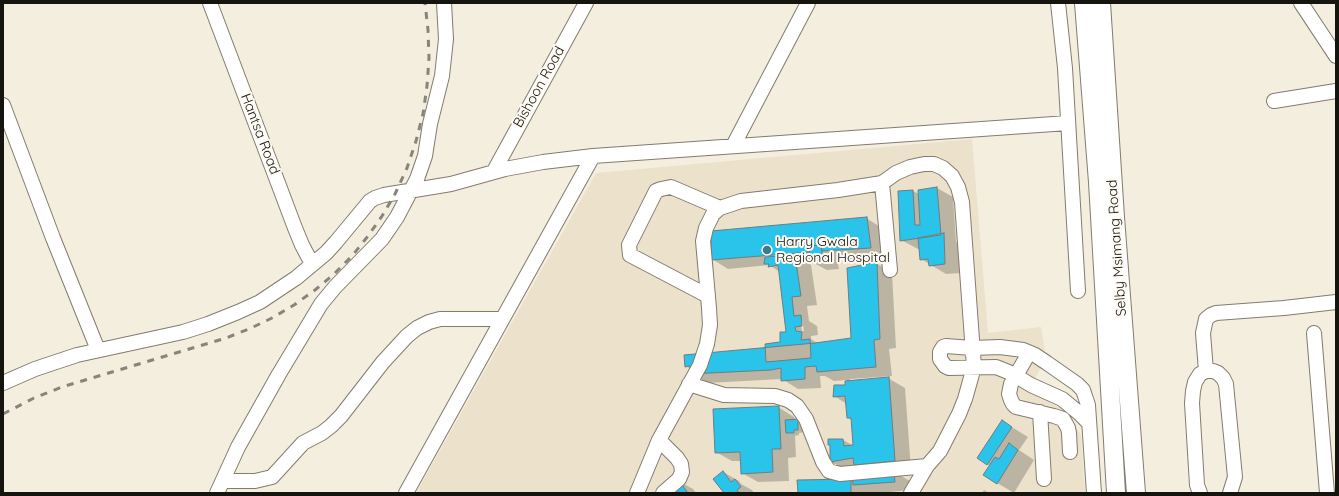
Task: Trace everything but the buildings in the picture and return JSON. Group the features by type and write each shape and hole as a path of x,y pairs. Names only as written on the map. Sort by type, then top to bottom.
{"main road":[{"name":"Selby Msimang Road","path":"1084,3 1098,182 1116,493"},
{"name":"Selby Msimang Road","path":"1101,3 1114,209 1136,493"}],"street":[{"name":"Hantsa Road","path":"210,3 295,228 312,264"},
{"path":"220,487 238,447 321,304 335,287 382,239 397,217 417,179 425,156 430,124 442,76 446,39 444,3"},
{"name":"Bishoon Road","path":"494,171 586,3"},
{"path":"733,146 808,3"},
{"path":"1058,3 1068,123 1078,291"},
{"path":"1301,3 1336,56"},
{"path":"1274,101 1336,91"},
{"path":"3,105 53,238 98,350"},
{"path":"3,383 35,369 98,350 183,332 208,324 260,302 296,278 326,253 370,201 384,195 451,184 494,171 543,162 593,156 973,131 1068,123"},
{"path":"406,493 593,156"},
{"path":"637,493 659,440 700,366 707,344 710,325 703,242 706,228 713,214 720,208 741,201 838,190 882,182 896,173 910,167 924,164 934,164 943,168 952,176 958,187 962,202 974,367 959,414 940,450 927,466 911,493"},
{"path":"882,182 890,270"},
{"path":"708,296 630,255 629,246 656,191 671,187 720,208"},
{"path":"1206,371 1204,333 1206,319 1210,315 1336,302"},
{"path":"220,487 272,477 304,443 322,433 342,416 383,362 407,336 417,328 429,322 440,319 502,319"},
{"path":"1314,333 1327,493"},
{"path":"1089,423 1062,399 1031,385 1004,369 974,367 959,369 949,368 940,360 941,349 946,346 972,348 1000,347 1023,350 1067,376 1083,390 1088,405 1094,493"},
{"path":"1029,353 1011,384 1009,394 1013,404 1016,407 1040,412 1063,420 1068,428 1070,452"},
{"path":"1200,493 1197,485 1193,391 1195,382 1200,374 1206,371 1218,373 1226,384 1235,477 1230,493"},
{"path":"690,384 724,395 775,396 788,400 797,406 806,419 823,462 829,471 840,474 927,466"},
{"path":"1040,412 1044,479"},
{"path":"659,440 682,464 682,472 679,479 663,493"}],"shaded area":[{"name":"Harry Gwala Regional Hospital","path":"972,139 988,333 1041,327 1046,358 1029,390 1069,414 1081,435 1085,493 416,493 596,173"}],"railway":[{"path":"3,414 34,398 62,387 226,338 249,329 294,305 334,274 352,256 382,216 395,194 407,168 423,114 427,86 429,58 425,3"}],"place":[{"name":"Harry Gwala Regional Hospital","path":"767,250"}]}
